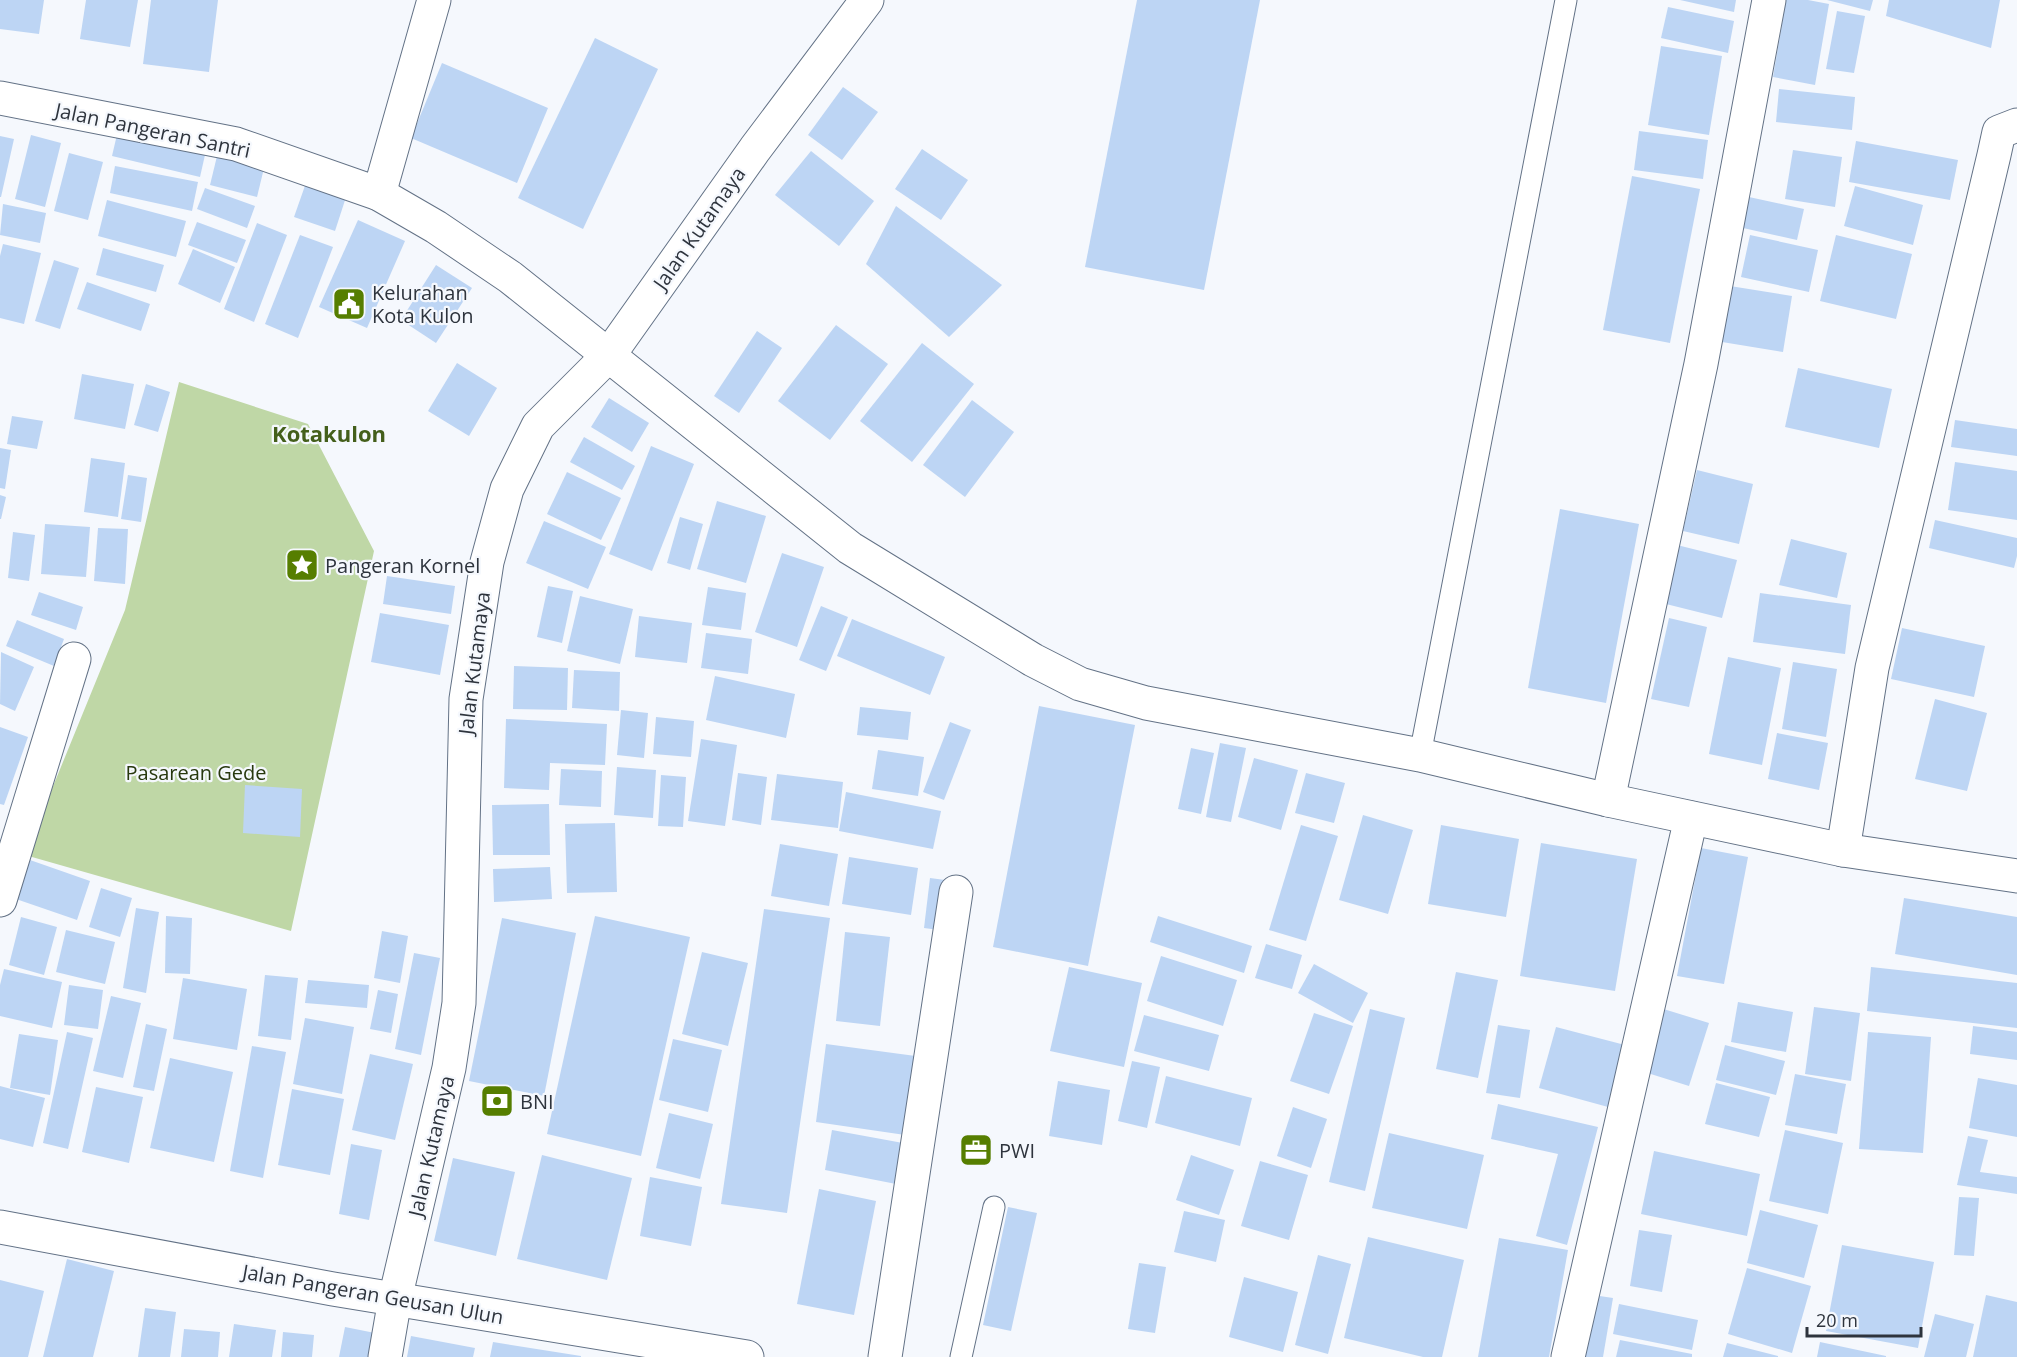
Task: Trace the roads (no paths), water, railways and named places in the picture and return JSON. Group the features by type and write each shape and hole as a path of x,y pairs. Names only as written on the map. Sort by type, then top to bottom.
{"street":[{"path":"379,194 434,0"},
{"name":"Jalan Kutamaya","path":"385,1357 395,1299 449,1068 459,1003 466,699 487,562 507,489 538,426 609,355 755,149 867,0"},
{"path":"1608,800 1701,364 1769,0"},
{"name":"Jalan Pangeran Santri","path":"0,98 236,144 379,194 436,227 510,277 850,548 1033,660 1080,684 1146,703 1420,755 1608,800 1843,850 2017,876"},
{"path":"1843,850 1872,668 1999,132 2017,125"},
{"path":"0,900 74,659"},
{"path":"1568,1357 1691,818"},
{"path":"885,1357 956,892"},
{"name":"Jalan Pangeran Geusan Ulun","path":"0,1227 395,1299 747,1357"}],"lane":[{"path":"1420,755 1566,0"},
{"path":"961,1357 994,1207"}],"place":[{"name":"Kelurahan Kota Kulon","path":"349,304"},
{"name":"Pangeran Kornel","path":"302,565"},
{"name":"BNI","path":"497,1101"},
{"name":"PWI","path":"976,1150"}],"district":[{"name":"Kotakulon","path":"329,433"}],"park label":[{"name":"Pasarean Gede","path":"196,772"}]}
